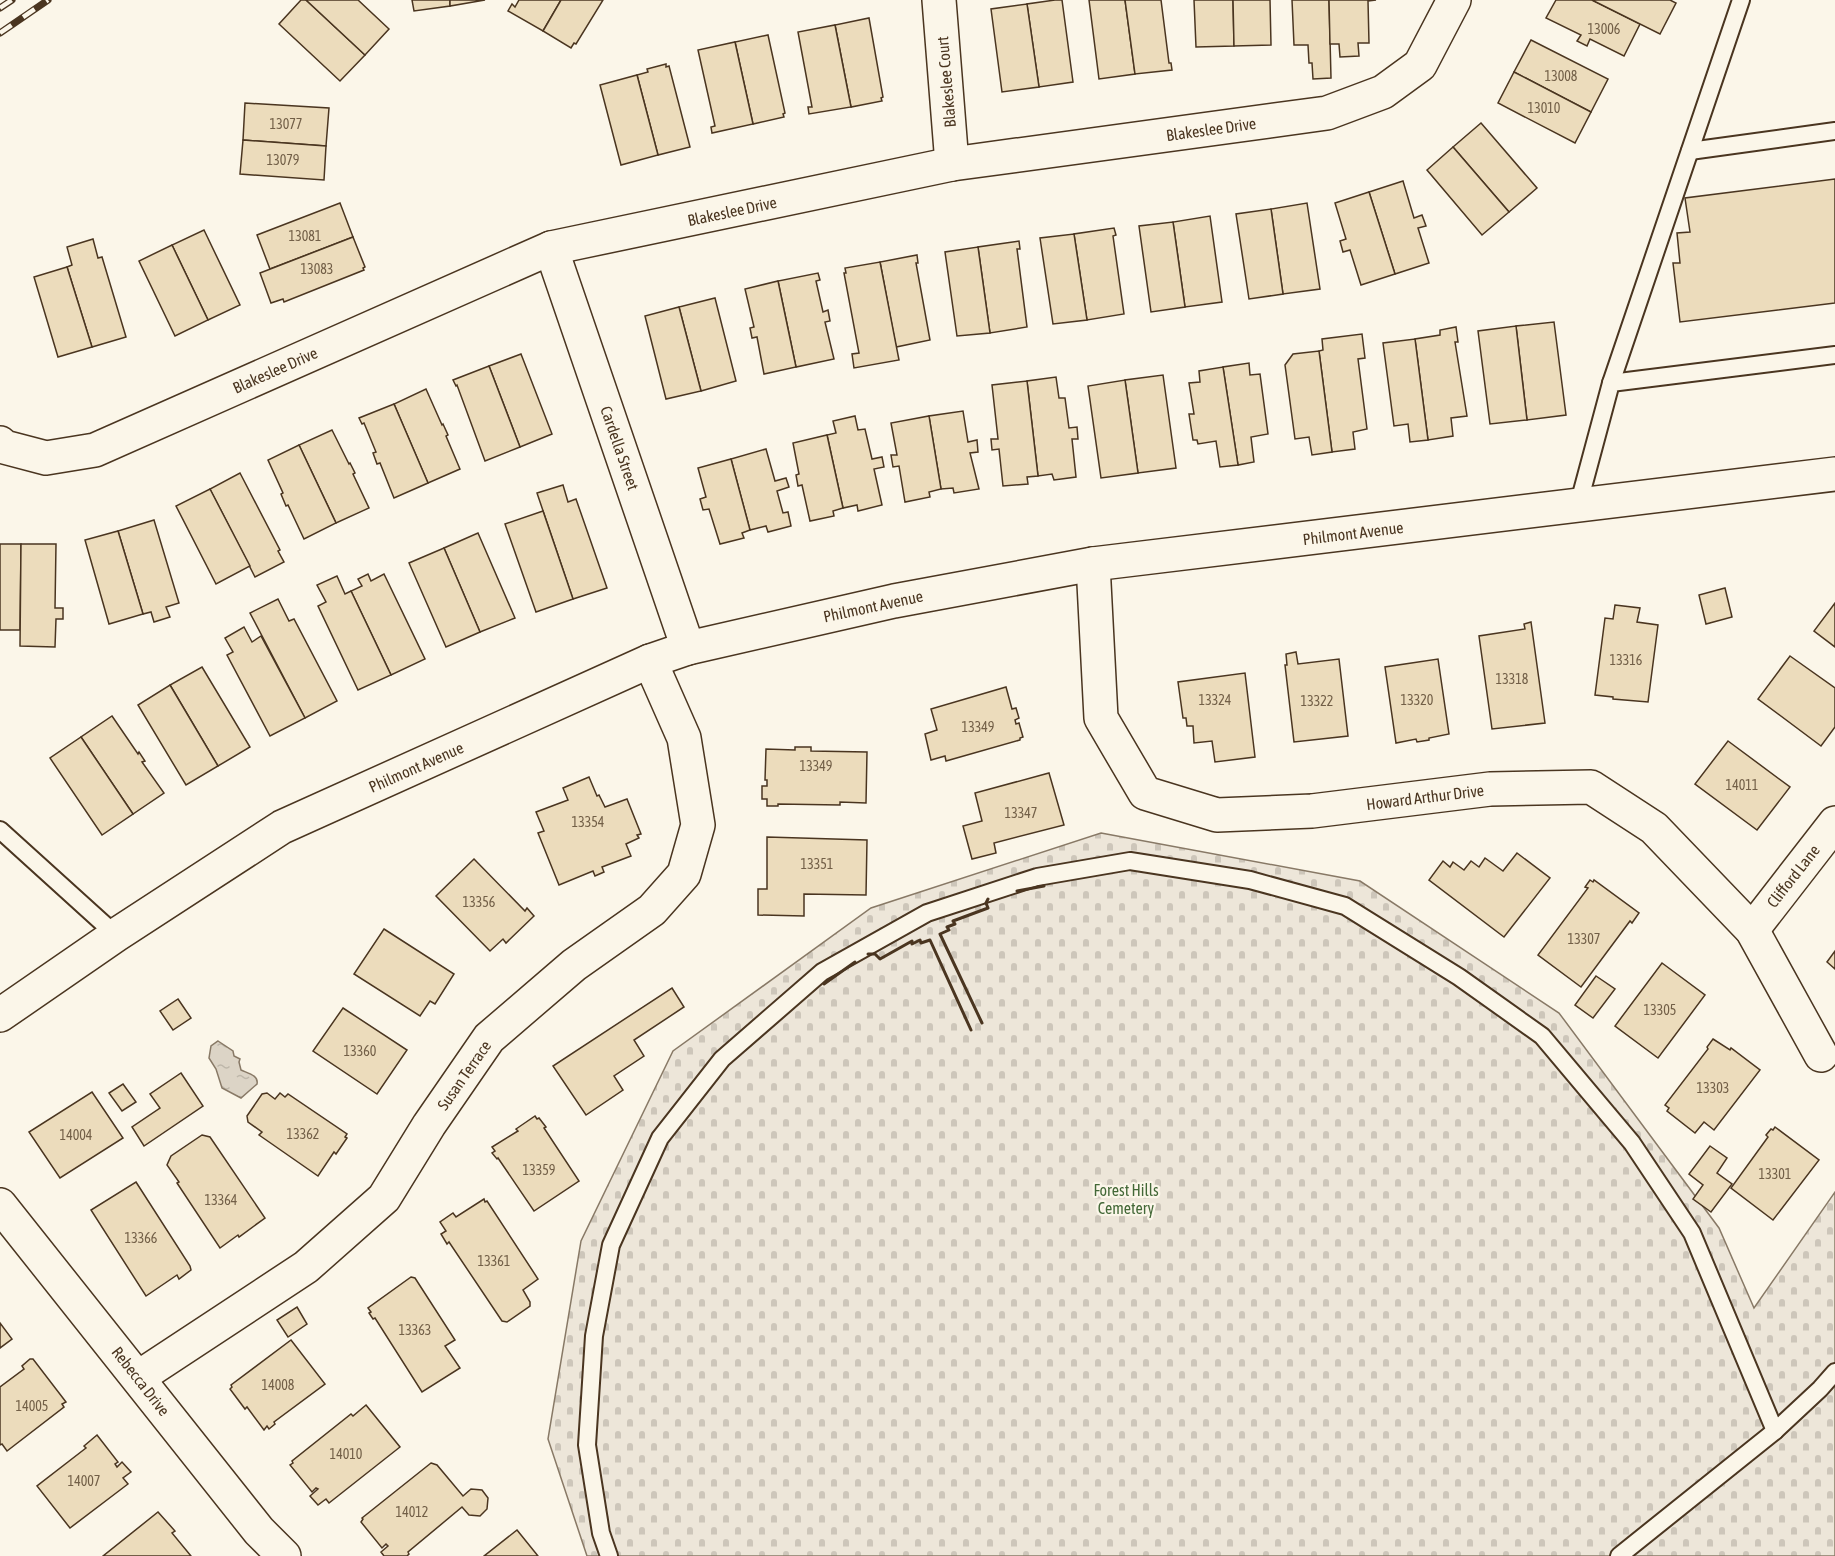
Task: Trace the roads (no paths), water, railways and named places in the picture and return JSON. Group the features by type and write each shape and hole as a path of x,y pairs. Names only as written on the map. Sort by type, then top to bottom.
{"street":[{"name":"Blakeslee Court","path":"939,0 952,165"},
{"name":"Blakeslee Drive","path":"0,443 4,447 46,458 95,450 551,248 952,165 1327,112 1383,92 1420,64 1454,0"},
{"name":"Cardella Street","path":"551,248 688,648"},
{"name":"Philmont Avenue","path":"0,1015 282,827 650,661 688,648 894,601 1093,564 1835,474"},
{"name":"Howard Arthur Drive","path":"1093,564 1101,718 1145,793 1217,815 1312,812 1490,789 1591,787 1654,828 1752,930 1821,1055"},
{"name":"Susan Terrace","path":"139,1377 306,1267 384,1198 429,1125 489,1038 574,965 652,910 684,874 698,825 692,782 684,738 650,661"},
{"name":"Clifford Lane","path":"1752,930 1835,823"},
{"name":"Rebecca Drive","path":"0,1205 139,1377 259,1531 284,1556"}],"lane":[{"path":"1578,506 1611,383 1741,0"},
{"path":"1690,151 1835,131"},
{"path":"1611,383 1835,355"},
{"path":"0,830 116,936"},
{"path":"609,1556 601,1533 587,1445 594,1336 611,1245 660,1137 722,1059 822,972 927,913 1037,877 1130,861 1250,880 1345,906 1459,977 1542,1036 1632,1143 1692,1233 1775,1431"},
{"path":"1619,1556 1775,1431 1835,1372"}],"water":[{"path":"218,1041 240,1059 241,1070 256,1078 257,1084 241,1098 222,1088 216,1069 209,1058 211,1046"}],"railway":[{"path":"0,8 12,0"},
{"path":"0,33 48,0"}],"park label":[{"name":"Forest Hills Cemetery","path":"1126,1199"}]}
